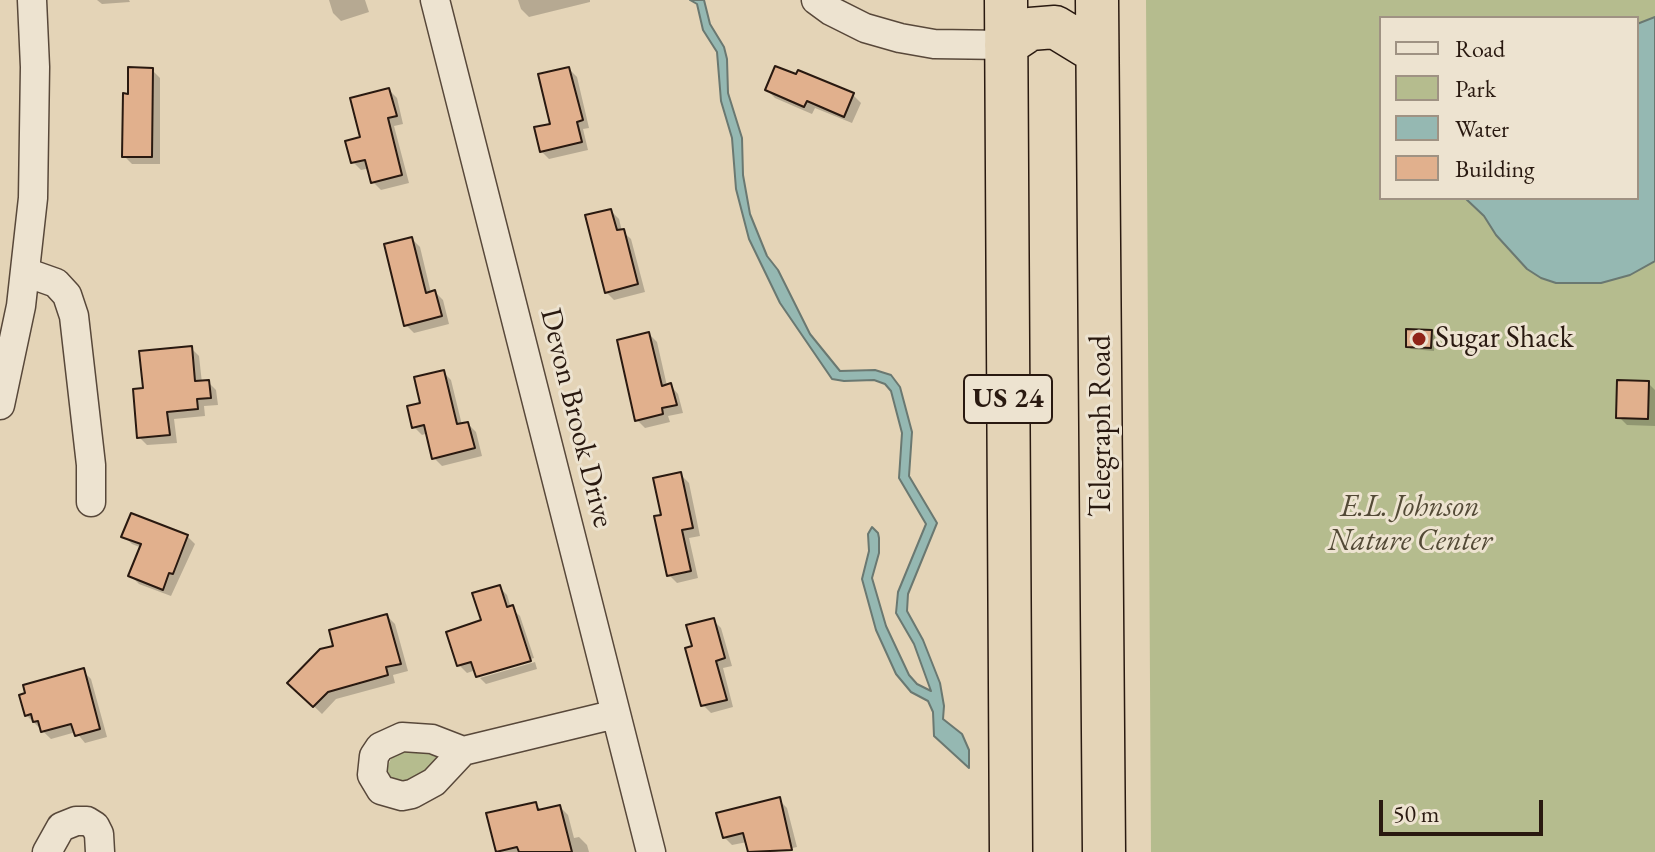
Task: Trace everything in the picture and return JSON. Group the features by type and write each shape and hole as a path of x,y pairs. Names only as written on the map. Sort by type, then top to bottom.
{"highway":[{"name":"US 24","path":"1006,0 1011,852"},
{"name":"Telegraph Road","path":"1097,0 1104,852"},
{"path":"1006,45 1030,29 1055,27 1096,52"}],"street":[{"path":"0,405 14,347 33,198 32,0"},
{"name":"Devon Brook Drive","path":"435,0 651,852"},
{"path":"816,0 865,28 900,38 945,45 1006,45"},
{"path":"25,272 56,283 67,295 74,316 91,465 91,502"},
{"path":"463,751 616,714"},
{"path":"47,852 61,827 76,821 87,821 95,826 99,834 100,852"}],"green space":[{"name":"E.L. Johnson Nature Center","path":"1146,0 1655,0 1655,852 1151,852"},
{"path":"420,746 442,758 410,783 391,781 387,768 393,754"}],"water":[{"path":"690,0 704,0 710,24 724,47 728,93 742,138 743,175 750,214 767,256 778,270 810,334 840,371 875,370 891,375 900,387 912,432 909,476 937,523 908,594 907,611 923,640 940,683 943,719 962,734 969,750 969,768 934,736 933,712 928,701 911,692 896,674 876,630 862,579 869,551 868,534 872,527 878,533 879,553 872,578 886,626 909,675 917,684 931,691 914,644 896,613 898,592 926,524 899,478 902,433 891,391 885,384 874,380 832,379 780,303 749,239 736,189 732,138 721,101 717,52 703,30 697,4"},
{"path":"1655,17 1655,261 1630,275 1601,283 1556,283 1541,278 1527,269 1467,200 1639,200 1639,23"}],"building":[{"path":"775,66 796,74 798,70 854,93 844,117 807,101 804,107 765,90"},
{"path":"128,67 153,68 152,157 122,157 123,93 128,94"},
{"path":"569,67 583,120 577,122 582,142 540,152 534,127 550,124 538,74"},
{"path":"389,88 397,116 388,118 402,175 371,183 365,160 351,163 345,141 360,137 350,98"},
{"path":"611,209 617,230 624,229 638,284 605,293 585,215"},
{"path":"412,237 426,293 435,290 442,316 404,326 384,244"},
{"name":"Sugar Shack","path":"1406,329 1432,330 1431,348 1406,347"},
{"path":"649,332 662,386 671,383 677,405 662,408 663,414 635,421 617,340"},
{"path":"192,346 195,381 209,380 211,398 197,399 198,409 167,412 170,435 137,438 133,389 143,388 139,351"},
{"path":"444,370 457,424 468,422 475,448 432,459 424,425 412,428 407,406 420,403 414,377"},
{"path":"1617,380 1649,381 1648,419 1616,418"},
{"path":"681,472 693,528 682,530 691,571 667,576 654,516 661,515 653,478"},
{"path":"131,513 188,535 173,574 169,573 163,590 128,576 141,544 121,537"},
{"path":"500,585 507,607 513,605 531,661 476,677 471,662 457,666 446,632 481,620 472,593"},
{"path":"387,614 401,664 386,667 388,675 328,692 313,707 287,683 320,649 333,646 329,630"},
{"path":"714,618 725,658 716,661 727,700 701,706 685,648 692,646 686,625"},
{"path":"84,668 100,729 75,736 71,724 41,732 38,721 33,722 31,714 25,716 19,695 25,693 23,685"},
{"path":"780,797 792,850 748,852 743,833 723,838 716,813"},
{"path":"536,802 538,810 560,805 572,852 519,852 517,847 496,852 486,813"}],"place":[{"name":"Sugar Shack","path":"1419,339"}]}
